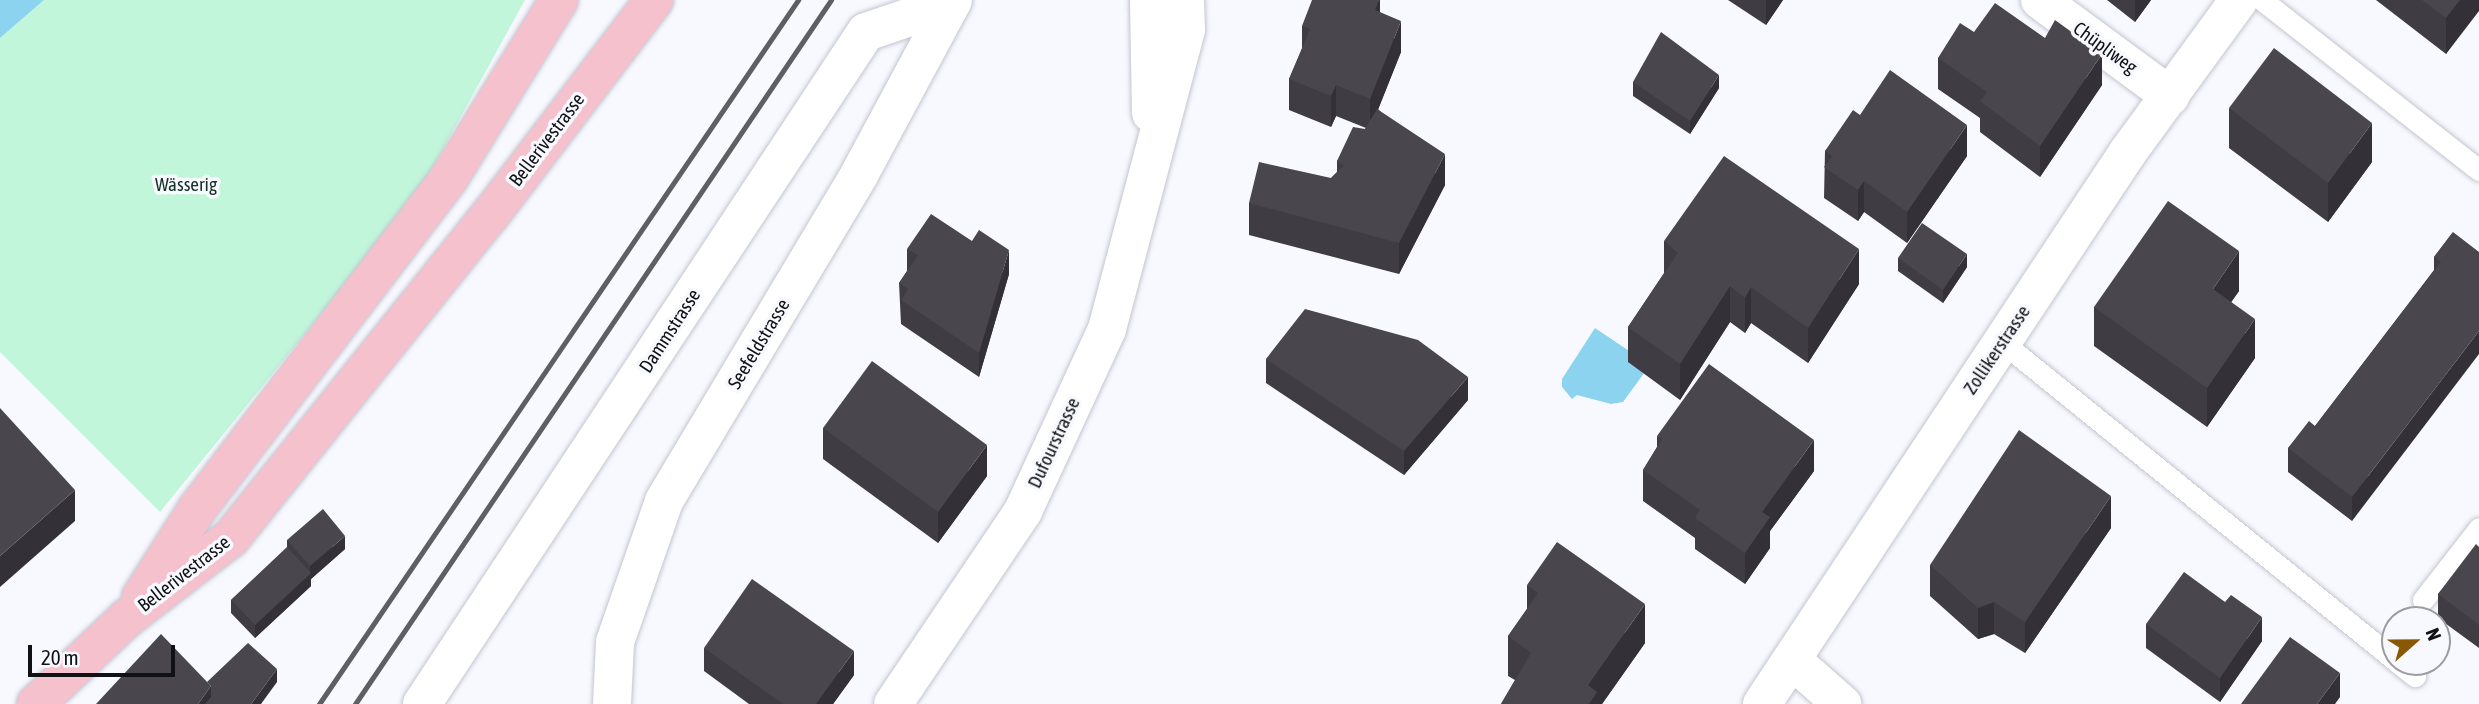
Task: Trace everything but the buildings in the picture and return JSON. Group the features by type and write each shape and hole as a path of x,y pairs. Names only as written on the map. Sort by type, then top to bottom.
{"main road":[{"name":"Bellerivestrasse","path":"127,618 197,509 449,178 559,0"},
{"name":"Bellerivestrasse","path":"127,618 231,538 491,214 654,0"},
{"path":"36,704 127,618"}],"street":[{"name":"Chüpliweg","path":"2040,0 2170,96"},
{"name":"Zollikerstrasse","path":"1762,704 2002,342 2239,0"},
{"name":"Dammstrasse","path":"422,704 866,32 952,2"},
{"name":"Seefeldstrasse","path":"612,704 615,642 664,501 860,173 952,2"},
{"name":"Dufourstrasse","path":"893,704 1023,511 1107,329 1152,153 1167,14"},
{"path":"1792,660 1842,704"}],"lane":[{"path":"2262,0 2479,170"},
{"path":"2002,342 2381,649"},
{"path":"2423,600 2479,528"}],"green space":[{"name":"Wässerig","path":"44,0 525,0 417,196 160,512 0,352 0,38"}],"water":[{"path":"0,0 44,0 0,38"},
{"path":"1595,328 1650,365 1623,402 1611,404 1577,395 1572,399 1562,387 1562,379"}],"railway":[{"path":"319,704 798,0"},
{"path":"355,704 831,0"}]}
